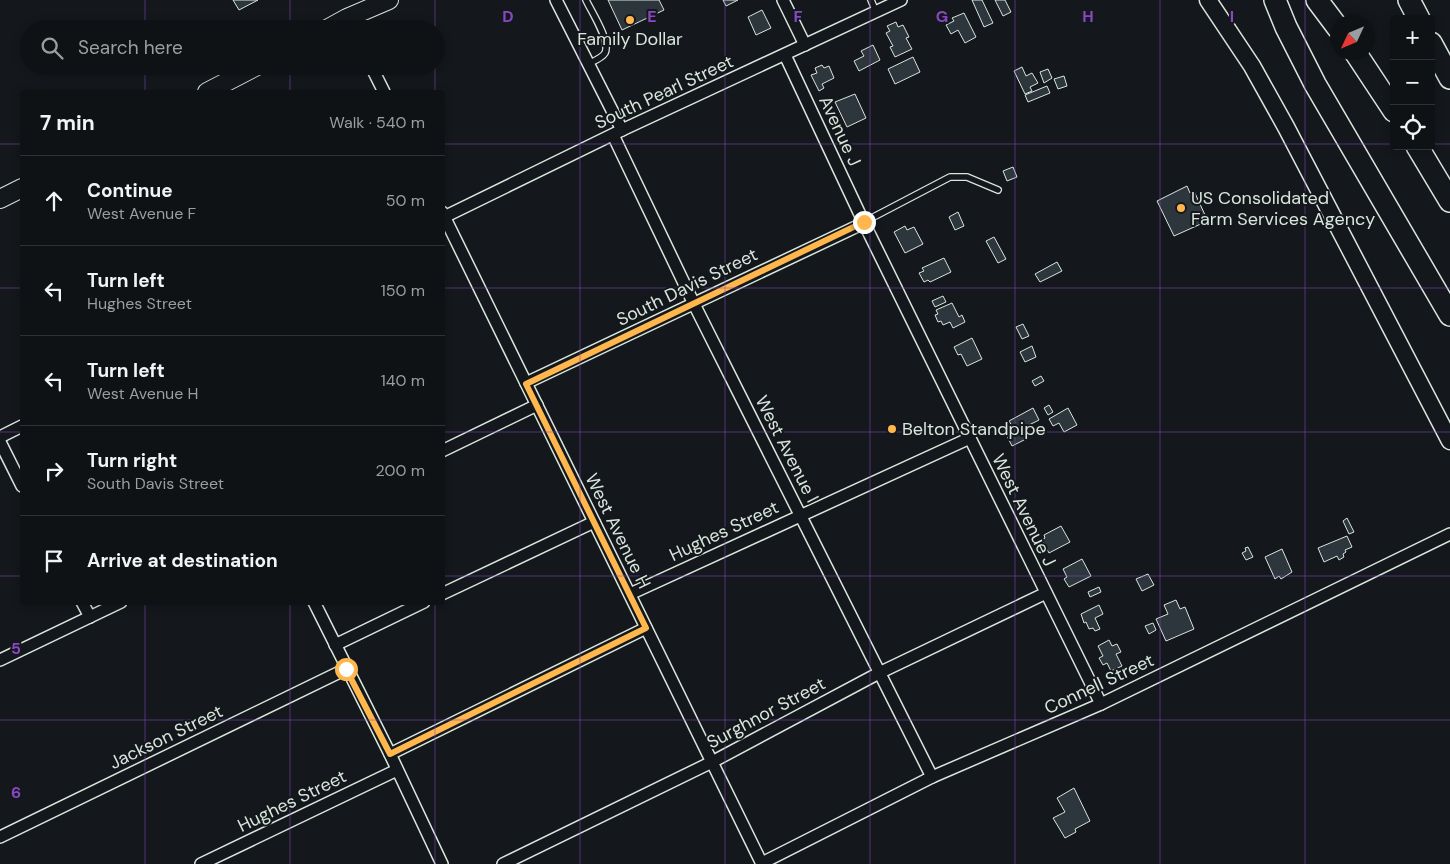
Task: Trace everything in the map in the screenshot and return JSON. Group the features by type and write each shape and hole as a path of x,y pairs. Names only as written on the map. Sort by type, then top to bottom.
{"highway":[{"path":"1275,0 1286,27 1315,84 1450,315"},
{"path":"1318,0 1330,17"},
{"path":"1409,0 1417,15"},
{"path":"1435,50 1450,78"},
{"path":"1360,60 1390,105"},
{"path":"1419,150 1450,201"}],"main road":[{"path":"355,20 389,0"},
{"path":"1208,0 1252,66 1286,127 1450,441"},
{"path":"211,90 239,75"},
{"path":"0,199 20,189"}],"street":[{"name":"West Avenue I","path":"556,0 588,64 694,304 932,777"},
{"path":"783,0 805,45"},
{"name":"South Pearl Street","path":"445,215 617,132 901,0"},
{"name":"Avenue J","path":"785,55 864,222"},
{"path":"376,75 383,90"},
{"name":"West Avenue H","path":"445,220 762,864"},
{"name":"South Davis Street","path":"526,384 864,222"},
{"name":"West Avenue J","path":"864,222 1101,704"},
{"path":"445,450 537,406"},
{"path":"0,438 20,427"},
{"name":"Hughes Street","path":"630,594 970,438"},
{"path":"0,442 20,482"},
{"path":"445,593 594,522"},
{"name":"Connell Street","path":"762,864 932,777 1101,704 1450,534"},
{"name":"Surghnor Street","path":"503,864 712,762 879,673 1046,593"},
{"path":"84,605 90,617"},
{"path":"0,660 115,605"},
{"path":"315,605 390,754 442,864"},
{"path":"335,645 418,605"},
{"path":"390,754 646,628"},
{"name":"Jackson Street","path":"0,837 346,669"},
{"name":"Hughes Street","path":"201,864 397,770"}],"lane":[{"path":"586,0 607,47 604,55 588,64"},
{"path":"871,0 876,12"},
{"path":"864,222 950,177 967,177 998,190"}],"building":[{"path":"233,0 258,0 239,10"},
{"name":"Family Dollar","path":"608,0 659,0 664,10 622,30"},
{"path":"723,0 738,0 726,6"},
{"path":"972,0 982,0 993,23 984,27"},
{"path":"995,0 1005,0 1011,12 1003,16"},
{"path":"762,10 771,28 756,35 748,17"},
{"path":"964,13 976,37 965,43 958,30 951,34 946,25 954,21 952,18"},
{"path":"896,22 898,27 903,25 909,37 906,38 912,49 895,57 890,47 893,46 886,33 890,31 887,26"},
{"path":"873,45 880,60 859,71 854,61 864,56 861,51"},
{"path":"913,57 920,72 895,84 888,69"},
{"path":"822,65 824,68 829,66 834,78 822,84 824,88 819,91 811,75 817,73 815,68"},
{"path":"1022,67 1026,76 1032,73 1038,83 1030,87 1032,91 1025,94 1014,71"},
{"path":"1048,69 1052,78 1044,83 1040,72"},
{"path":"1064,76 1067,86 1058,89 1054,79"},
{"path":"1047,86 1050,93 1028,102 1025,95"},
{"path":"855,94 866,118 847,127 835,102"},
{"path":"1013,167 1017,177 1007,181 1003,171"},
{"name":"US Consolidated Farm Services Agency","path":"1187,186 1190,193 1194,191 1205,215 1200,217 1203,223 1174,236 1157,201"},
{"path":"958,212 964,226 955,230 949,217"},
{"path":"905,226 907,230 914,227 923,244 905,253 894,232"},
{"path":"994,237 1006,259 998,263 986,241"},
{"path":"944,258 951,272 930,282 928,280 924,282 919,273 924,271 922,268"},
{"path":"1057,262 1062,271 1040,282 1035,274"},
{"path":"943,296 946,302 935,307 932,301"},
{"path":"952,303 959,317 962,315 965,322 953,328 950,322 943,325 941,321 938,322 935,315 938,314 936,310"},
{"path":"1023,324 1029,336 1022,339 1016,327"},
{"path":"972,338 982,359 967,366 961,354 958,355 954,347"},
{"path":"1032,346 1036,357 1025,362 1020,352"},
{"path":"1041,376 1044,381 1035,386 1032,381"},
{"path":"1049,405 1053,412 1048,415 1044,408"},
{"path":"1033,408 1039,420 1023,428 1028,438 1012,446 1004,430 1012,426 1009,421"},
{"path":"1068,408 1077,425 1064,432 1059,423 1053,426 1049,419"},
{"path":"1347,518 1354,532 1349,534 1343,521"},
{"path":"1061,526 1070,542 1049,553 1042,540 1045,538 1044,535"},
{"path":"1347,536 1352,547 1345,550 1344,557 1339,560 1337,556 1324,562 1318,548"},
{"path":"1248,547 1253,557 1246,560 1242,553"},
{"path":"1282,549 1292,572 1281,579 1279,576 1275,579 1265,557"},
{"path":"1082,559 1091,576 1069,587 1064,579 1067,577 1063,569"},
{"path":"1148,574 1154,585 1142,591 1136,579"},
{"path":"1099,587 1101,592 1090,597 1088,592"},
{"path":"1176,600 1180,609 1185,607 1194,629 1166,641 1156,619 1168,614 1164,605"},
{"path":"1099,605 1103,614 1095,618 1100,629 1095,631 1093,628 1089,629 1086,622 1084,623 1081,614"},
{"path":"1153,623 1156,630 1149,634 1145,626"},
{"path":"1109,640 1112,646 1117,644 1121,652 1116,654 1122,666 1111,671 1107,663 1103,665 1099,658 1103,656 1098,646"},
{"path":"1074,788 1090,821 1075,829 1076,832 1065,838 1053,818 1065,812 1057,798"}],"place":[{"name":"Family Dollar","path":"630,20"},
{"name":"US Consolidated Farm Services Agency","path":"1181,208"},
{"name":"Belton Standpipe","path":"892,429"}],"route":[{"path":"346,669 390,754 646,628 526,384 864,222"}]}
